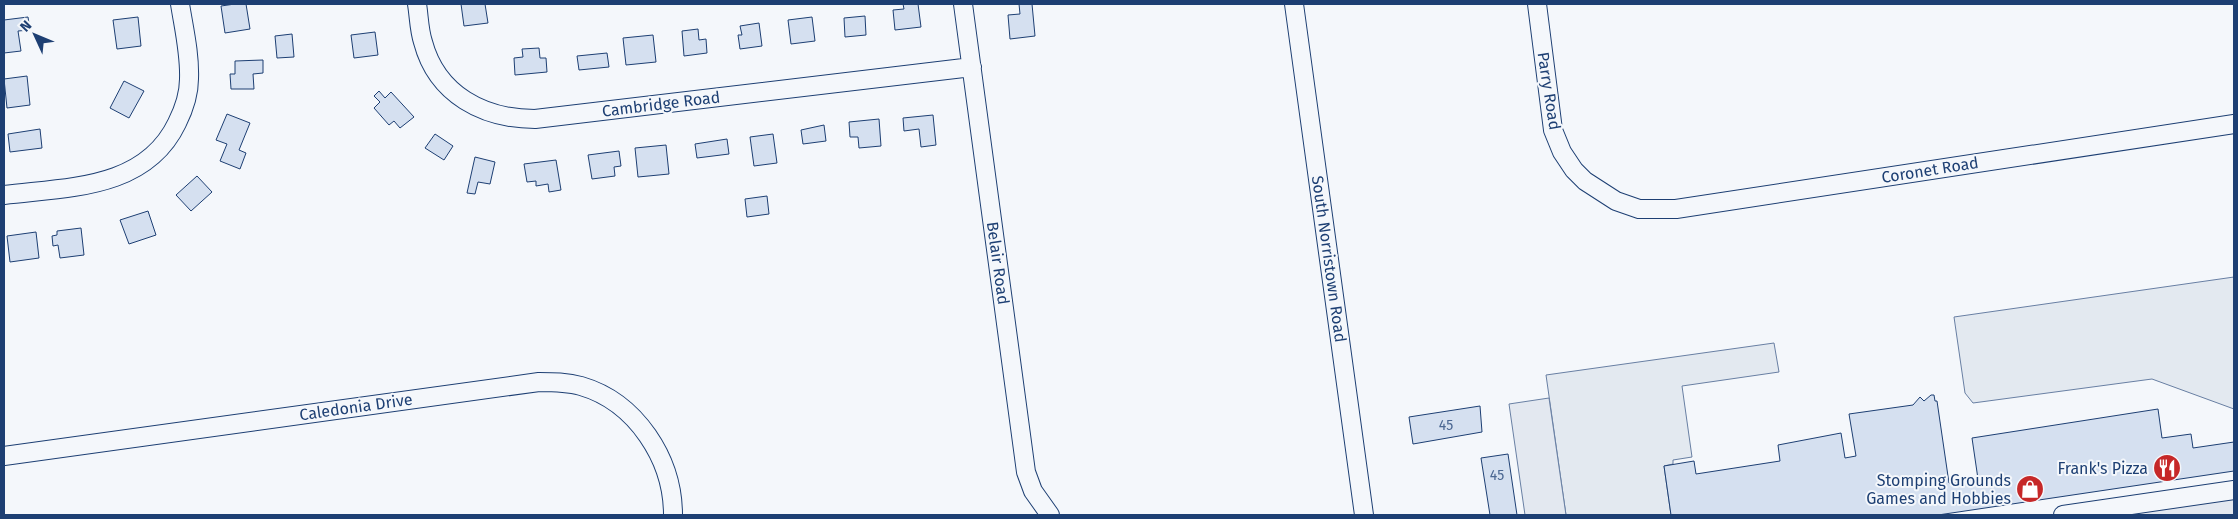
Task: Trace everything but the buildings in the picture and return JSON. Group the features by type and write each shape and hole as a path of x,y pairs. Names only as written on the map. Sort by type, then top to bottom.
{"street":[{"path":"4,195 95,184 113,179 138,168 164,146 183,112 189,82 189,66 180,4"},
{"name":"Cambridge Road","path":"418,4 422,41 439,75 459,96 471,105 491,114 513,119 972,67"},
{"name":"Belair Road","path":"963,4 1026,472 1033,491 1050,515"},
{"name":"South Norristown Road","path":"1294,4 1364,515"},
{"name":"Parry Road","path":"1536,4 1554,130 1562,152 1574,170 1585,181 1603,194 1627,204"},
{"name":"Coronet Road","path":"1627,204 1652,210 1676,209 2234,124"},
{"name":"Caledonia Drive","path":"4,456 520,384 556,382 581,386 596,392 625,410 643,428 651,441 666,476 670,489 673,515"},
{"path":"2063,515 2234,490"}],"shaded area":[{"path":"2234,277 2234,409 2152,379 1973,403 1965,393 1954,317"},
{"path":"1774,343 1779,372 1682,386 1692,457 1673,460 1673,464 1664,466 1671,515 1566,515 1546,375"},
{"path":"1549,398 1566,515 1525,515 1509,404"},
{"path":"2234,490 2234,515 2063,515"}],"place":[{"name":"Frank's Pizza","path":"2167,468"},
{"name":"Stomping Grounds Games and Hobbies","path":"2030,489"}]}
